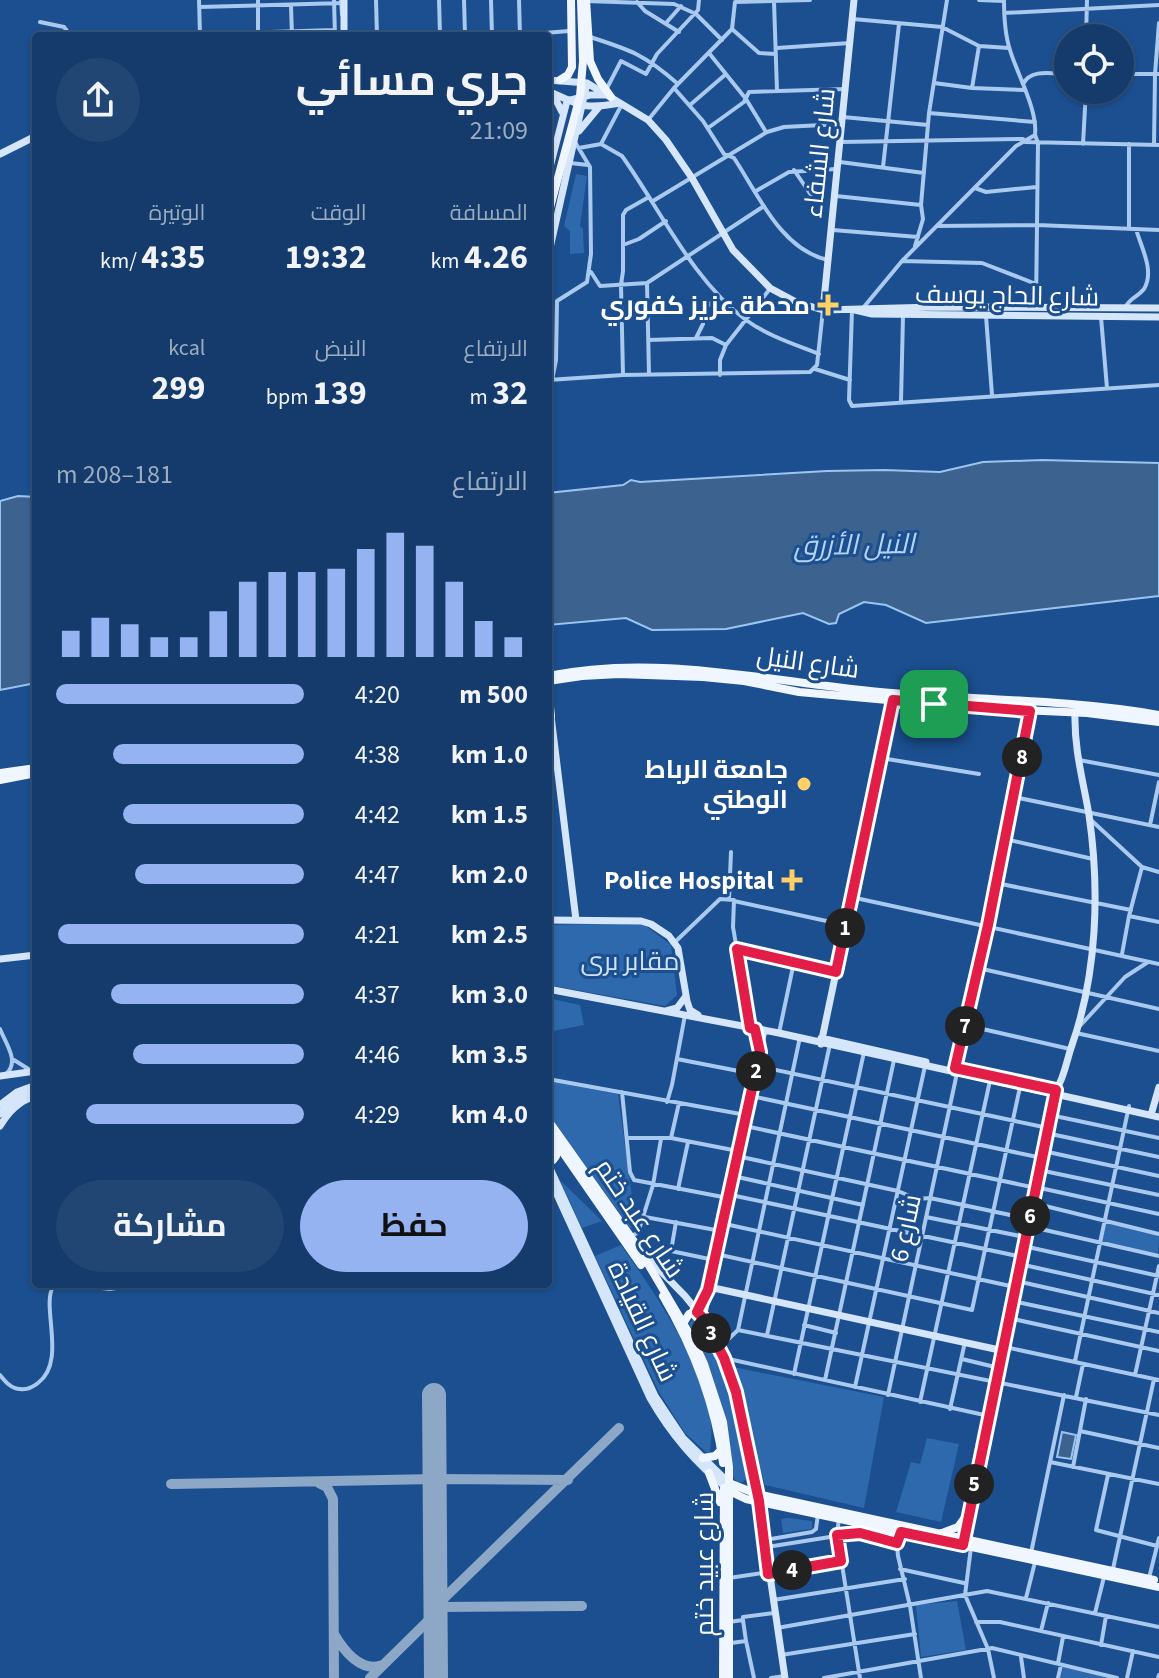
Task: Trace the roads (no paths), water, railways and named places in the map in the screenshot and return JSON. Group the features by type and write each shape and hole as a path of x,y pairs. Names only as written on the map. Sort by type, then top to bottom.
{"main road":[{"path":"560,80 568,75 572,67 572,31 580,0"},
{"path":"567,101 608,94 590,61 580,0"},
{"path":"552,178 574,98 580,0"},
{"path":"552,200 580,96 583,61 580,0"},
{"name":"شارع الشفاء","path":"823,310 854,0"},
{"path":"339,2 343,32"},
{"name":"شارع الحاج يوسف","path":"552,80 587,83 648,120 692,178 722,234 742,260 770,288 796,302 823,310 903,314 1101,317 1159,308"},
{"path":"552,240 577,145 587,83"},
{"path":"552,95 583,107 621,104"},
{"path":"552,98 562,112"},
{"path":"552,157 567,101"},
{"path":"577,133 600,107"},
{"path":"0,154 32,138"},
{"name":"شارع الحاج يوسف","path":"862,311 1036,306 1159,317"},
{"name":"شارع النيل","path":"552,682 573,671 621,668 744,673 790,683 893,697 1159,722"},
{"path":"826,1042 845,925 893,697"},
{"name":"شارع النيل","path":"893,697 1090,706 1159,715"},
{"path":"956,1071 1030,711"},
{"path":"1023,1261 1058,1092 1086,993 1091,948 1093,859 1089,816 1077,760 1075,713"},
{"path":"552,731 576,920"},
{"path":"552,770 556,764"},
{"path":"0,773 32,770"},
{"path":"0,780 32,771"},
{"path":"552,920 645,922 675,942 690,1010 708,1019"},
{"path":"0,959 32,955"},
{"path":"552,990 826,1042 1155,1114 1158,1089"},
{"path":"665,1011 677,1008 686,996"},
{"path":"685,1015 686,996"},
{"path":"752,1028 760,1052"},
{"path":"700,1315 709,1289 764,1030"},
{"path":"864,1050 894,1060 956,1071"},
{"path":"2,1076 32,1071"},
{"path":"990,1078 1020,1087 1058,1092"},
{"path":"0,1105 17,1092 32,1088"},
{"path":"0,1114 19,1096 32,1089"},
{"path":"1050,1131 1058,1092"},
{"path":"0,1126 12,1109 32,1097"},
{"name":"شارع عبد ختم","path":"552,1126 638,1247 684,1322 704,1364 720,1411 727,1450 730,1529"},
{"name":"شارع عبد ختم","path":"552,1136 670,1310 698,1366 721,1450"},
{"path":"552,1141 556,1156 552,1160"},
{"path":"967,1543 1026,1237 1037,1204 1045,1155"},
{"name":"شارع القيادة","path":"552,1172 658,1412 678,1440 709,1473 727,1485"},
{"name":"شارع القيادة","path":"552,1183 655,1396 675,1427 727,1485"},
{"path":"638,1247 700,1315 724,1358 739,1404 758,1498 785,1677"},
{"path":"967,1543 968,1513 999,1368 1017,1302 1018,1285"},
{"path":"709,1289 1005,1349"},
{"path":"700,1315 703,1298 709,1289"},
{"path":"685,1296 696,1300 703,1298"},
{"path":"684,1322 685,1317 700,1315"},
{"path":"703,1458 710,1458 721,1450"},
{"name":"شارع عبيد ختم","path":"721,1450 727,1485 723,1513 723,1678"},
{"path":"709,1473 723,1513"},
{"path":"727,1485 758,1498 818,1514 1159,1584"},
{"path":"758,1498 940,1534 967,1543"},
{"path":"940,1534 958,1527 968,1513"},
{"name":"شارع عبيد ختم","path":"729,1678 730,1529"},
{"path":"1108,1573 1149,1579 1159,1584"}],"street":[{"path":"199,0 200,32"},
{"path":"258,0 258,31"},
{"path":"376,0 377,32"},
{"path":"439,0 440,32"},
{"path":"464,0 466,32"},
{"path":"491,0 492,32"},
{"path":"519,0 520,32"},
{"path":"580,0 664,2 681,6 696,14 722,40"},
{"path":"608,94 621,61 646,74 652,61 696,14 699,0"},
{"path":"648,120 676,86 732,29 735,1 810,0"},
{"path":"914,249 923,219 921,205 929,113 948,0"},
{"path":"979,0 1004,0 1009,48 1035,122 1038,143 1036,306"},
{"path":"1086,24 1087,0"},
{"path":"774,1 777,91"},
{"path":"199,7 339,2 334,32"},
{"path":"637,2 645,11 679,32"},
{"path":"1004,13 1159,5"},
{"path":"291,6 292,32"},
{"path":"666,23 681,6"},
{"path":"853,19 942,27 979,46 1009,48"},
{"path":"40,22 64,27 68,32"},
{"path":"1021,142 1156,145 1159,23"},
{"path":"883,167 899,24"},
{"path":"732,29 759,53 850,43"},
{"path":"552,33 572,31"},
{"path":"254,32 275,32"},
{"path":"588,36 624,47 652,61 676,86 724,154 734,158 764,206 792,240 828,260"},
{"path":"972,88 979,46"},
{"path":"709,53 746,99 767,132"},
{"path":"690,105 726,74"},
{"path":"1024,87 1026,79 1035,74 1054,74"},
{"path":"1134,74 1157,74"},
{"path":"934,83 972,88 1024,87"},
{"path":"708,128 746,99 749,92 846,89"},
{"path":"601,144 621,104"},
{"path":"1083,144 1085,104"},
{"path":"929,113 1035,122"},
{"path":"623,375 621,285 624,212 692,178 767,132 784,127 843,120 928,125"},
{"path":"1035,135 1021,142 873,293 862,311 849,400 852,406 1159,385"},
{"path":"841,142 1029,139"},
{"path":"552,373 556,360 557,301 587,282 590,270 590,167 577,145 601,144 622,156 719,296 746,320 770,334 819,354"},
{"path":"1129,144 1129,229"},
{"path":"570,163 590,167"},
{"path":"756,191 794,170 839,165 924,173"},
{"path":"794,170 811,195"},
{"path":"975,188 986,192 1037,187"},
{"path":"835,196 921,205"},
{"path":"590,270 600,286 647,283 764,206"},
{"path":"623,245 639,239 666,221"},
{"path":"936,226 1037,225 1159,230"},
{"path":"831,229 918,237"},
{"path":"1125,312 1128,301 1140,293 1148,278 1136,229"},
{"path":"902,261 982,263 1036,284"},
{"path":"647,283 649,375"},
{"path":"720,375 720,360 726,345 770,288"},
{"path":"862,311 873,293"},
{"path":"696,338 703,324 703,310 719,296"},
{"path":"815,369 823,310"},
{"path":"901,401 903,314"},
{"path":"986,314 992,395"},
{"path":"1101,317 1107,388"},
{"path":"648,340 712,338 726,345"},
{"path":"552,380 623,375 802,373 815,369 850,380"},
{"path":"881,758 979,774"},
{"path":"1077,760 1159,775"},
{"path":"1150,825 1159,782"},
{"path":"1014,797 1089,816 1159,827"},
{"path":"1089,816 1142,867 1159,872"},
{"path":"1005,839 1093,859"},
{"path":"731,852 733,927 752,1028"},
{"path":"1122,954 1142,867"},
{"path":"996,883 1094,903 1159,922"},
{"path":"851,897 1159,964"},
{"path":"675,942 720,899 845,925"},
{"path":"737,949 836,972"},
{"path":"779,1033 794,962"},
{"path":"1148,962 1125,977 1077,1031 1159,1051"},
{"path":"978,968 1159,1009"},
{"path":"667,1102 685,1015"},
{"path":"965,1025 1070,1049"},
{"path":"0,1029 12,1058 11,1069 2,1076"},
{"path":"719,1348 730,1341 738,1330 800,1037"},
{"path":"767,1335 823,1080 826,1042"},
{"path":"794,1374 864,1050"},
{"path":"12,1058 32,1070"},
{"path":"677,1059 793,1073 1013,1121 1159,1157"},
{"path":"825,1380 894,1060"},
{"path":"855,1387 925,1066"},
{"name":"شارع 6","path":"888,1395 956,1071"},
{"path":"920,1402 990,1078"},
{"path":"552,1080 746,1115"},
{"path":"676,1222 671,1251 752,1262 972,1310 1020,1087"},
{"path":"622,1092 631,1177 634,1180 859,1221 985,1249 1092,1280 1156,1294"},
{"path":"750,1096 1006,1151 1159,1176"},
{"path":"671,1138 679,1103"},
{"path":"1075,1361 1128,1108"},
{"path":"1055,1116 1159,1138"},
{"path":"744,1126 1159,1214"},
{"path":"627,1138 671,1138 898,1191 917,1199 930,1198 993,1211 1159,1256"},
{"path":"630,1237 638,1233 645,1217 661,1139"},
{"path":"678,1189 688,1142"},
{"path":"1044,1171 1159,1195"},
{"path":"733,1176 863,1205"},
{"path":"1037,1204 1159,1234"},
{"path":"645,1217 758,1232 978,1280 1088,1297 1159,1313"},
{"path":"926,1217 1026,1237"},
{"path":"1028,1247 1158,1276"},
{"path":"1135,1375 1149,1311 1156,1294 1159,1266"},
{"path":"0,1375 15,1389 22,1390 44,1378 50,1365 52,1336 49,1294 52,1288"},
{"path":"1017,1302 1159,1332"},
{"path":"1013,1319 1159,1351"},
{"path":"804,1325 836,1333"},
{"path":"738,1330 1159,1415"},
{"path":"950,1409 965,1342"},
{"path":"1005,1349 1156,1379 1146,1412 1121,1538 1095,1613"},
{"path":"724,1358 989,1416"},
{"path":"962,1359 999,1368"},
{"path":"1076,1397 1083,1363"},
{"path":"1026,1598 1064,1395"},
{"path":"1073,1468 1086,1399"},
{"path":"1080,1431 1159,1448"},
{"path":"1050,1462 1159,1484"},
{"path":"1108,1475 1096,1527 1100,1532 1121,1538 1158,1541 1149,1579"},
{"path":"764,1544 812,1532 816,1529 818,1514"},
{"path":"839,1518 837,1535 860,1675"},
{"path":"901,1532 897,1543 900,1569 905,1579 921,1678"},
{"path":"764,1544 860,1533 897,1543"},
{"path":"967,1543 965,1597 988,1649 994,1678"},
{"path":"729,1578 841,1561"},
{"path":"900,1569 964,1583"},
{"path":"772,1600 905,1579"},
{"path":"777,1628 987,1591 1159,1627"},
{"path":"1041,1631 1048,1603"},
{"path":"729,1622 774,1613"},
{"path":"1101,1645 1106,1616"},
{"path":"743,1620 754,1678"},
{"path":"976,1622 1000,1622 1159,1657"},
{"path":"781,1655 915,1634"},
{"path":"1058,1678 1063,1637"},
{"path":"730,1644 746,1641"},
{"path":"824,1678 860,1675 925,1659 988,1649 1117,1678"},
{"path":"1127,1678 1133,1651"},
{"path":"1021,1655 1024,1678"},
{"path":"771,1678 785,1677"}],"water":[{"name":"النيل الأزرق","path":"983,462 1159,463 1159,596 926,623 886,605 864,602 839,614 836,623 829,624 803,613 726,629 652,630 626,618 552,625 552,493 623,485 631,480 640,482 827,471 940,472"},
{"path":"18,496 32,497 32,684 0,690 0,501"},
{"path":"1062,1432 1076,1435 1071,1459 1057,1457"}],"waterway":[{"path":"340,0 341,15"}],"place":[{"name":"محطة عزيز كفوري","path":"828,305"},
{"name":"جامعة الرباط الوطني","path":"804,784"},
{"name":"Police Hospital","path":"792,880"}],"park label":[{"name":"مقابر برى","path":"630,961"}]}
